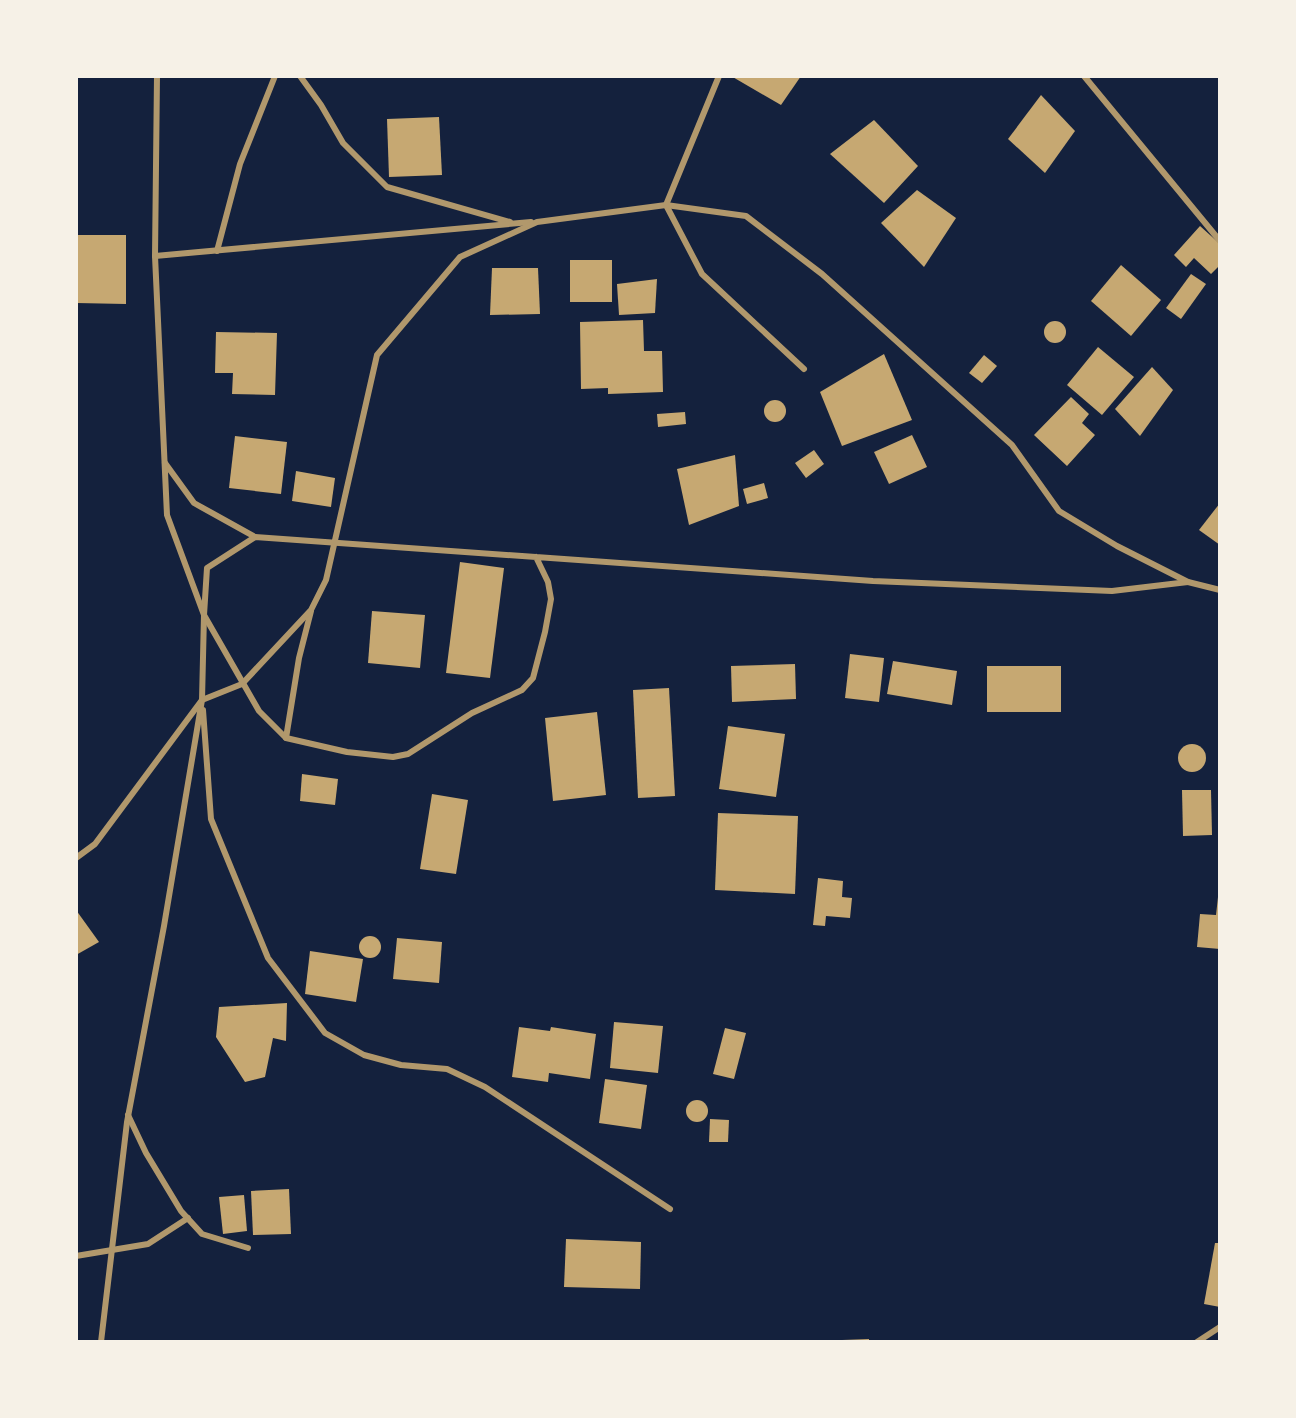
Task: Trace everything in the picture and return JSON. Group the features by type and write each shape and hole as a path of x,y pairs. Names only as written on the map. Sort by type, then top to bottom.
{"street":[{"path":"157,76 155,256 167,515 204,615 259,711 286,738 347,752 393,757 408,754 472,713 522,690 533,678 551,599 548,582 536,557"},
{"path":"217,251 240,164 275,76"},
{"path":"300,76 344,143 387,187 516,224"},
{"path":"666,206 719,76"},
{"path":"1084,76 1220,241"},
{"path":"155,256 537,222 666,206 746,216 822,274 1012,446 1059,511 1116,546 1188,582 1220,590"},
{"path":"666,206 702,274 804,369"},
{"path":"286,738 298,658 311,610 326,580 376,355 460,257 537,222"},
{"path":"165,463 194,503 255,537 873,580 1112,591 1188,582"},
{"path":"255,537 207,568 202,700 211,819 268,957 325,1033 364,1055 401,1065 447,1069 485,1087 670,1209"},
{"path":"76,858 95,844 202,700 242,684 311,610"},
{"path":"101,1341 128,1114 164,926 202,700"},
{"path":"128,1114 146,1153 181,1211 202,1234 248,1248"},
{"path":"76,1256 148,1244 188,1218"},
{"path":"1197,1341 1220,1327"}],"building":[{"path":"731,76 801,76 781,105"},
{"path":"1041,95 1075,131 1045,173 1008,139"},
{"path":"439,117 442,175 389,177 387,119"},
{"path":"874,120 918,166 884,203 830,154"},
{"path":"917,190 956,218 924,267 881,223"},
{"path":"1200,226 1220,244 1220,265 1211,274 1194,258 1186,267 1174,255"},
{"path":"76,235 126,235 126,304 76,303"},
{"path":"570,260 612,260 612,302 570,302"},
{"path":"1121,265 1161,300 1131,336 1091,301"},
{"path":"492,268 538,268 540,314 490,315"},
{"path":"1191,274 1206,284 1181,319 1166,308"},
{"path":"657,279 655,313 619,315 617,284"},
{"path":"643,320 644,351 662,351 663,392 608,394 608,388 581,389 580,322"},
{"path":"1055,321 1063,324 1066,332 1063,340 1055,343 1047,340 1044,332 1047,324"},
{"path":"216,332 277,333 275,395 232,394 233,373 215,373"},
{"path":"1098,347 1134,377 1102,415 1067,385"},
{"path":"884,354 912,420 842,446 820,392"},
{"path":"984,355 997,366 982,383 969,373"},
{"path":"1152,367 1173,390 1140,436 1115,409"},
{"path":"1071,397 1089,414 1082,423 1095,435 1067,466 1034,435"},
{"path":"775,400 783,403 786,411 783,419 775,422 767,419 764,411 767,403"},
{"path":"685,412 686,424 658,427 657,414"},
{"path":"912,435 927,467 889,484 874,452"},
{"path":"235,436 287,442 281,494 229,488"},
{"path":"814,450 824,464 806,478 795,463"},
{"path":"735,455 739,506 689,525 677,469"},
{"path":"296,471 335,478 331,507 292,501"},
{"path":"764,483 768,498 747,504 743,489"},
{"path":"1220,503 1220,545 1199,530"},
{"path":"460,562 504,568 490,678 446,673"},
{"path":"372,611 425,615 420,668 368,663"},
{"path":"850,654 884,658 879,702 845,698"},
{"path":"893,661 957,671 952,705 887,694"},
{"path":"795,664 796,699 732,702 731,666"},
{"path":"987,666 1061,666 1061,712 987,712"},
{"path":"669,688 675,796 638,798 633,690"},
{"path":"597,712 606,795 553,801 545,718"},
{"path":"728,726 785,734 776,797 719,789"},
{"path":"1192,744 1202,748 1206,758 1202,768 1192,772 1182,768 1178,758 1182,748"},
{"path":"302,774 338,779 335,805 300,801"},
{"path":"1182,790 1211,790 1212,835 1183,836"},
{"path":"432,794 468,800 456,874 420,869"},
{"path":"718,813 798,816 795,894 715,890"},
{"path":"818,878 843,881 842,897 852,898 850,918 826,916 825,926 813,925"},
{"path":"1218,897 1220,897 1220,949 1197,947 1200,914 1216,915"},
{"path":"76,910 99,942 76,955"},
{"path":"370,936 378,939 381,947 378,955 370,958 362,955 359,947 362,939"},
{"path":"397,938 442,942 439,983 393,979"},
{"path":"310,951 363,959 356,1002 305,994"},
{"path":"287,1003 286,1041 273,1038 265,1077 245,1082 216,1037 219,1007"},
{"path":"614,1022 663,1026 658,1073 610,1068"},
{"path":"519,1027 550,1031 551,1027 596,1034 590,1079 549,1073 548,1082 512,1077"},
{"path":"725,1028 746,1033 734,1079 713,1074"},
{"path":"605,1079 647,1085 641,1129 599,1123"},
{"path":"697,1100 705,1103 708,1111 705,1119 697,1122 689,1119 686,1111 689,1103"},
{"path":"710,1119 729,1120 728,1142 709,1142"},
{"path":"289,1189 291,1234 253,1235 251,1191"},
{"path":"244,1195 247,1231 223,1234 219,1197"},
{"path":"566,1239 641,1242 640,1289 564,1287"},
{"path":"1215,1243 1220,1243 1220,1307 1204,1304"},
{"path":"869,1339 869,1342 842,1342 842,1340"}]}
